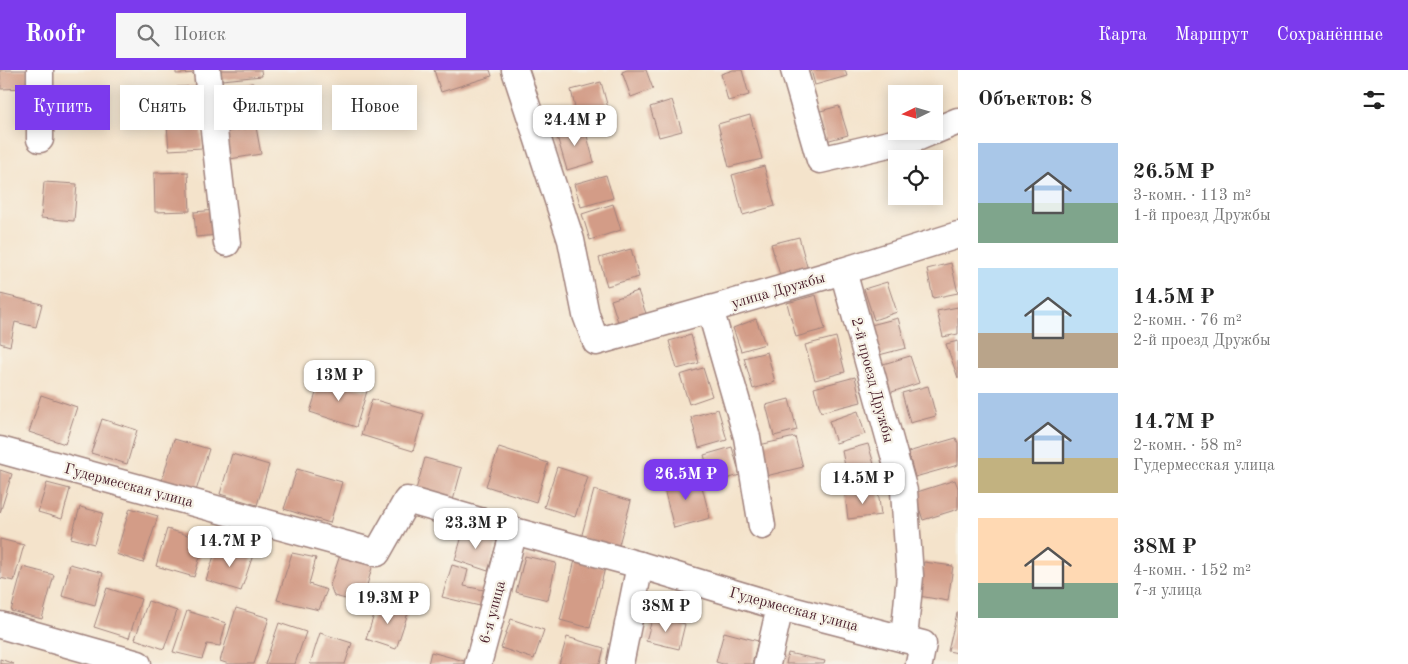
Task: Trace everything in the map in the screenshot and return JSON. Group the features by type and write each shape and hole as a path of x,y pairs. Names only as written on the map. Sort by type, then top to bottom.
{"street":[{"path":"40,70 40,139"},
{"path":"207,70 227,244"},
{"name":"улица Дружбы","path":"515,70 571,240 586,315 596,342 843,271 958,235"},
{"path":"794,70 820,160 906,140"},
{"path":"943,127 958,121"},
{"name":"2-й проезд Дружбы","path":"843,271 904,491 915,649"},
{"path":"710,309 747,437 762,526"},
{"name":"Гудермесская улица","path":"0,450 377,553 407,500 640,565 915,649"},
{"name":"6-я улица","path":"478,664 514,531"},
{"path":"620,664 640,565"},
{"path":"767,664 780,607"},
{"path":"0,625 138,664"}],"building":[{"path":"0,70 27,70 28,85 15,85 15,88 1,89"},
{"path":"176,70 200,70 200,73 176,74"},
{"path":"221,70 261,70 262,76 222,80"},
{"path":"434,70 490,70 492,76 441,92"},
{"path":"627,70 646,70 653,89 631,97 622,72"},
{"path":"733,70 742,70 749,95 728,101 721,74"},
{"path":"811,70 845,70 847,76 815,85"},
{"path":"601,82 608,108 577,116 571,90"},
{"path":"253,83 253,85 232,85"},
{"path":"672,100 682,131 659,137 650,107"},
{"path":"839,106 848,135 826,141 817,112"},
{"path":"750,115 762,159 729,167 718,124"},
{"path":"584,125 594,162 567,170 556,133"},
{"path":"167,130 201,130 202,148 169,150"},
{"path":"257,130 261,154 230,159 225,132"},
{"path":"764,166 775,206 743,215 732,175"},
{"path":"188,172 190,211 155,212 154,173"},
{"path":"606,175 613,198 581,207 574,184"},
{"path":"44,182 77,184 74,221 41,218"},
{"path":"613,204 621,230 590,240 582,214"},
{"path":"216,210 218,235 196,237 194,212"},
{"path":"799,237 809,274 782,282 771,244"},
{"path":"631,249 639,277 607,286 599,258"},
{"path":"951,263 958,293 933,298 927,269"},
{"path":"887,282 897,312 874,320 864,289"},
{"path":"638,291 648,319 620,328 611,300"},
{"path":"0,294 42,304 36,327 15,322 10,346 0,343"},
{"path":"816,295 825,329 796,337 787,303"},
{"path":"958,307 958,334 943,337 937,311"},
{"path":"898,318 906,348 879,355 871,325"},
{"path":"756,319 765,344 741,351 733,328"},
{"path":"691,335 699,363 677,369 669,341"},
{"path":"836,337 845,372 815,380 805,345"},
{"path":"958,341 958,378 946,344"},
{"path":"767,352 775,382 753,389 744,358"},
{"path":"910,356 919,383 889,393 880,365"},
{"path":"703,368 712,396 689,404 680,375"},
{"path":"321,377 367,391 356,427 310,412"},
{"path":"855,377 861,402 821,412 814,388"},
{"path":"928,386 936,416 910,423 902,393"},
{"path":"41,395 77,407 65,444 29,432"},
{"path":"372,399 424,414 413,451 361,435"},
{"path":"789,399 797,430 774,436 766,405"},
{"path":"718,409 727,440 699,448 691,417"},
{"path":"858,411 865,434 836,443 829,421"},
{"path":"102,419 137,430 127,464 91,453"},
{"path":"795,437 803,467 766,476 759,445"},
{"path":"956,438 958,443 958,465 915,477 908,452"},
{"path":"174,439 209,449 196,491 162,481"},
{"path":"868,444 874,464 846,471 842,451"},
{"path":"499,447 548,463 536,502 486,486"},
{"path":"732,447 740,475 712,483 704,455"},
{"path":"232,454 269,465 257,505 220,494"},
{"path":"425,458 462,468 452,504 415,493"},
{"path":"557,467 588,477 575,517 544,507"},
{"path":"297,469 342,482 330,523 284,509"},
{"path":"0,470 12,474 0,513"},
{"path":"699,475 710,518 674,528 663,485"},
{"path":"955,480 958,488 958,509 923,520 914,493"},
{"path":"47,483 70,489 62,519 38,512"},
{"path":"594,490 631,501 618,548 581,538"},
{"path":"878,490 881,515 848,519 845,495"},
{"path":"80,507 103,513 94,544 71,538"},
{"path":"130,508 158,516 143,563 116,554"},
{"path":"167,529 205,540 194,577 156,566"},
{"path":"464,529 498,539 488,571 455,560"},
{"path":"0,539 24,545 14,581 0,578"},
{"path":"218,544 253,555 241,591 206,580"},
{"path":"292,553 316,558 309,584 327,590 319,610 277,600"},
{"path":"340,555 373,564 362,603 334,596 330,585"},
{"path":"525,556 556,563 548,600 516,592"},
{"path":"575,560 605,568 590,628 560,620"},
{"path":"924,562 953,566 948,601 919,596"},
{"path":"70,564 103,573 95,605 62,596"},
{"path":"452,565 468,570 464,586 489,591 484,607 442,597"},
{"path":"23,567 54,575 42,619 11,611"},
{"path":"107,588 141,599 129,638 94,627"},
{"path":"379,600 409,610 396,649 366,639"},
{"path":"148,601 177,611 164,649 135,639"},
{"path":"236,608 269,618 254,664 229,664 220,661"},
{"path":"187,611 226,623 220,646 207,644 202,659 173,652"},
{"path":"958,613 958,653 948,651"},
{"path":"653,616 685,624 679,649 646,641"},
{"path":"511,619 544,630 534,659 501,648"},
{"path":"279,623 306,632 295,664 265,664"},
{"path":"724,632 758,641 752,664 723,664 716,662"},
{"path":"320,633 352,643 345,664 310,664"},
{"path":"567,637 604,648 600,664 559,664"},
{"path":"431,652 468,662 467,664 428,664"},
{"path":"788,653 825,661 824,664 786,664"},
{"path":"0,659 14,664 0,664"}]}
